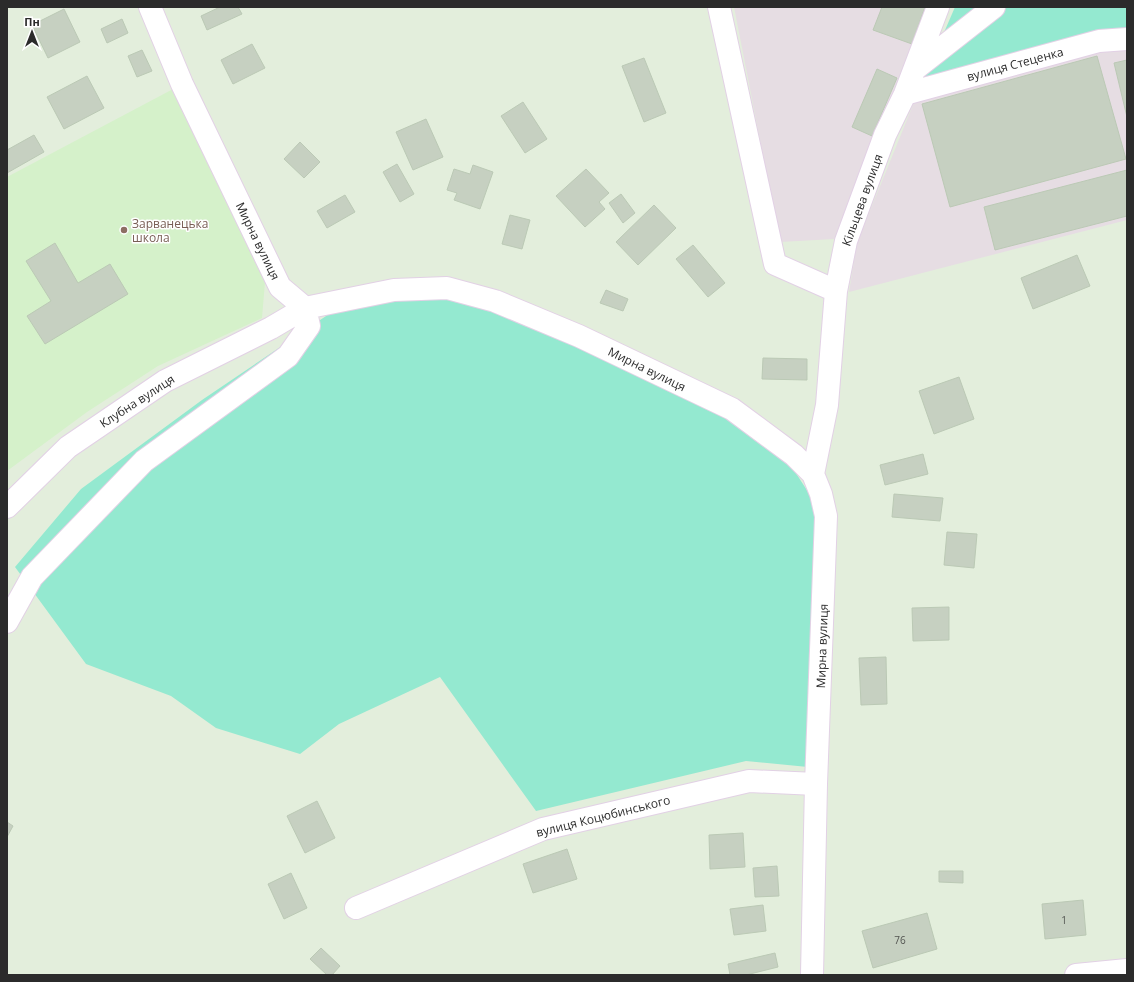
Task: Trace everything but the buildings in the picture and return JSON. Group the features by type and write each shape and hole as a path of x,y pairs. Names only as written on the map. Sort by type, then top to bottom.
{"street":[{"name":"Мирна вулиця","path":"150,7 182,84 280,287 305,308 394,290 447,288 495,301 579,336 732,409 794,455 813,474 821,494 826,516 816,784 812,975"},
{"path":"719,7 775,264 836,291"},
{"name":"Кільцева вулиця","path":"813,474 827,405 836,291 846,241 885,135 905,94 938,7"},
{"path":"915,69 994,7"},
{"name":"вулиця Стеценка","path":"905,94 1099,40 1127,39"},
{"name":"Клубна вулиця","path":"7,507 68,447 165,381 271,328 305,308"},
{"path":"7,622 32,577 144,461 288,356 309,326 305,308"},
{"name":"вулиця Коцюбинського","path":"356,908 543,829 749,781 816,784"},
{"path":"1076,975 1127,970"}],"shaded area":[{"path":"734,7 927,7 834,239 780,242"},
{"path":"955,7 1127,7 1127,44 917,95"},
{"path":"1127,44 1127,220 849,292 857,243 917,95"},
{"name":"Зарванецька школа","path":"175,88 265,282 262,318 158,366 87,412 7,471 7,177"},
{"path":"395,298 447,299 491,310 575,346 729,418 790,464 812,498 818,519 808,767 746,761 536,811 440,677 339,724 300,754 216,728 171,696 86,664 15,567 81,489 202,400 332,312"}],"place":[{"name":"Зарванецька школа","path":"124,230"}]}
